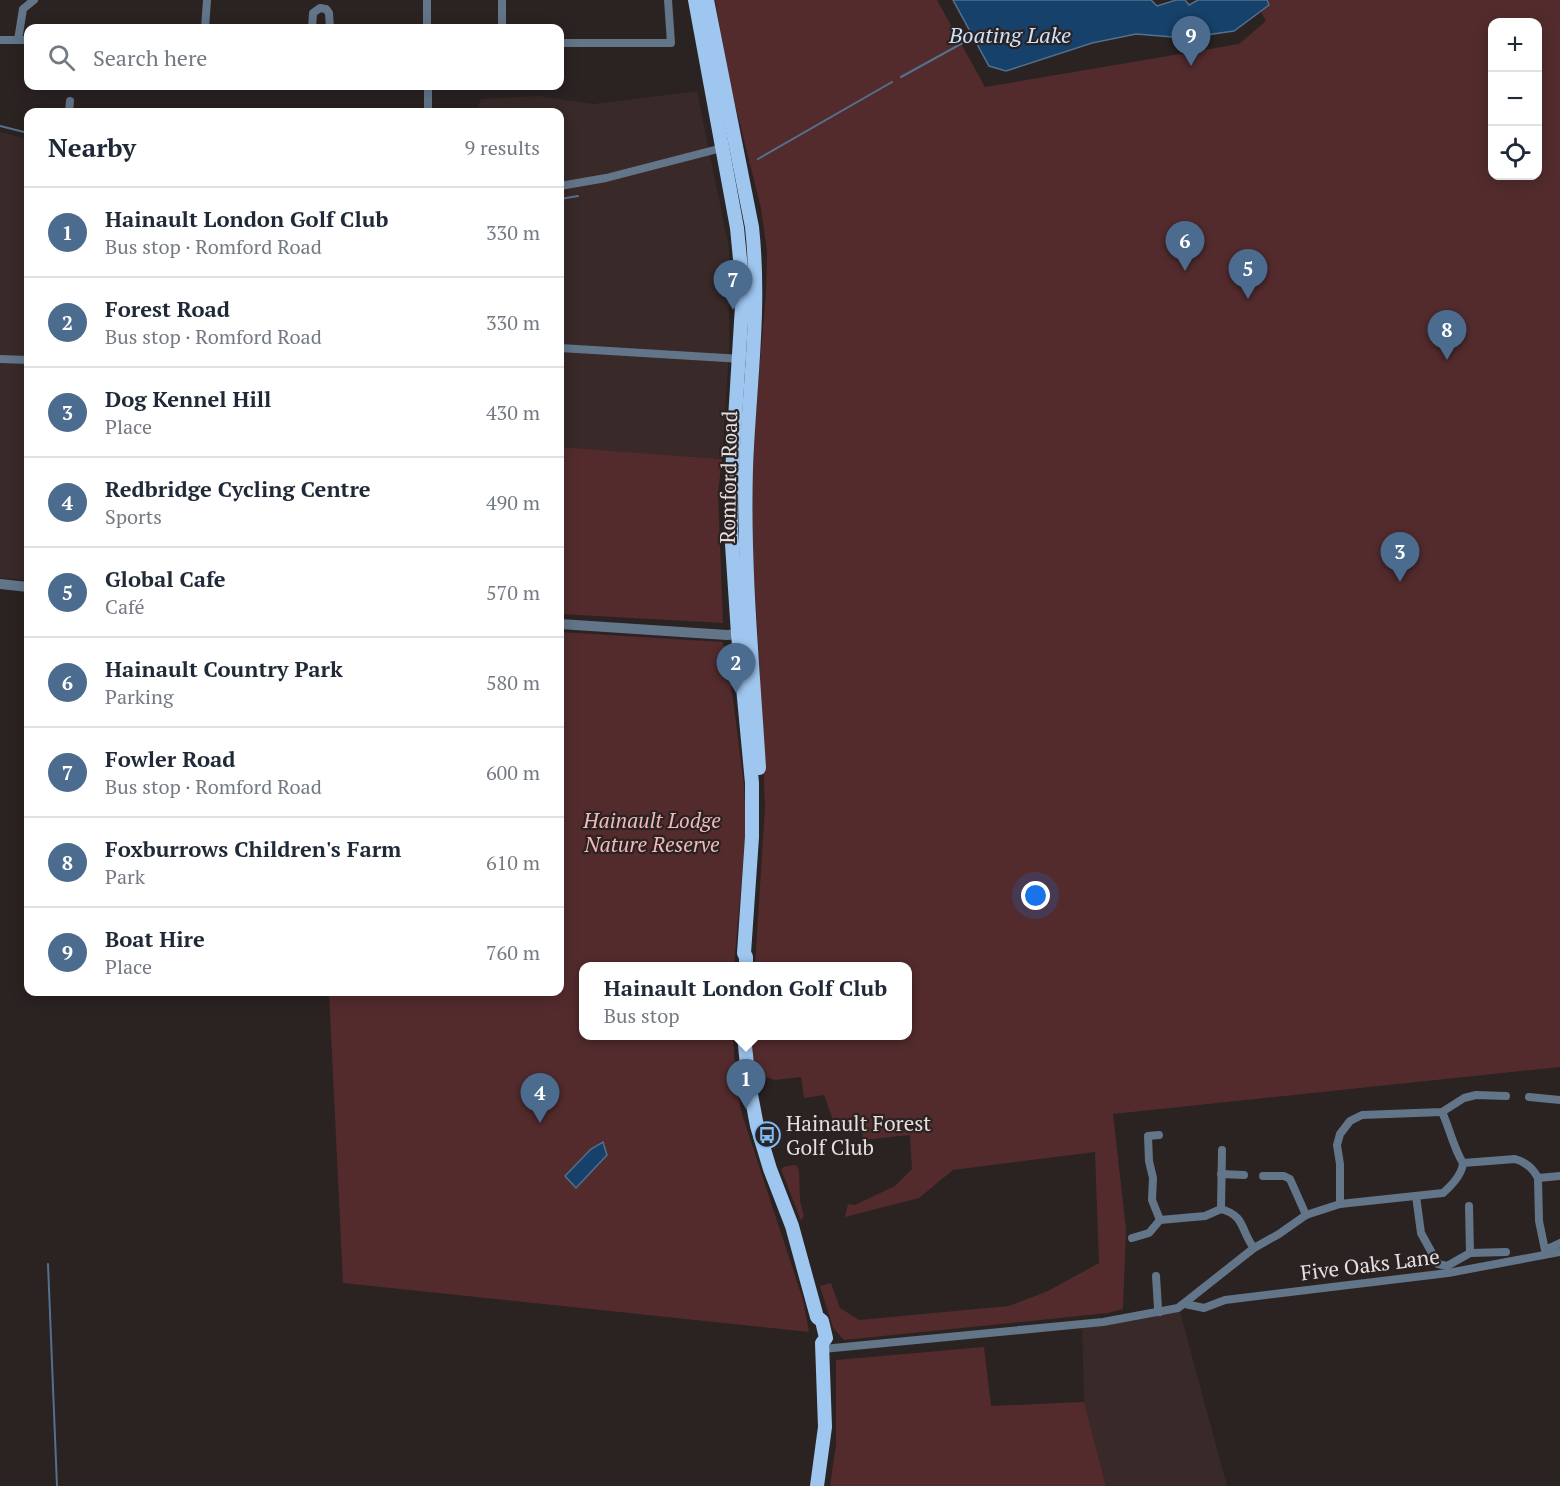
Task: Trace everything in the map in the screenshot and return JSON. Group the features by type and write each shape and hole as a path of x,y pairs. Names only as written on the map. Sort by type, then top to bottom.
{"main road":[{"name":"Romford Road","path":"695,0 742,266 743,298 733,451 731,529 752,783 752,837 744,953 746,962"},
{"name":"Romford Road","path":"707,0 752,227 756,285 754,360 746,468 746,517 750,628 760,783 758,849 749,955 746,962"},
{"path":"745,1040 749,1084 757,1126 792,1226 817,1317 822,1321 826,1337 822,1346 825,1427 818,1486"}],"street":[{"path":"18,39 23,9 34,0"},
{"path":"206,24 207,0"},
{"path":"427,0 427,24"},
{"path":"502,0 502,24"},
{"path":"564,43 671,43 668,0"},
{"path":"312,24 312,13 320,8 326,9 329,13 330,24"},
{"path":"0,40 24,40"},
{"path":"428,90 428,108"},
{"path":"69,108 70,101"},
{"path":"564,185 606,178 722,148"},
{"path":"564,348 754,360"},
{"path":"0,359 24,360"},
{"path":"0,584 24,587"},
{"path":"564,624 727,636 738,634"},
{"path":"1340,1204 1340,1164 1337,1145 1340,1134 1350,1121 1362,1115 1442,1112 1464,1098 1476,1095 1506,1096"},
{"path":"1529,1097 1560,1100"},
{"path":"1442,1112 1450,1129 1454,1149 1463,1163 1503,1160 1522,1161 1530,1166 1538,1178 1539,1221 1545,1250 1560,1243"},
{"path":"1159,1135 1148,1136 1149,1161 1153,1178 1152,1200 1160,1220"},
{"path":"1221,1209 1222,1150"},
{"name":"Five Oaks Lane","path":"822,1346 1103,1322 1178,1308 1254,1248 1306,1215 1340,1204 1443,1193 1462,1169 1463,1163"},
{"path":"1221,1174 1244,1175"},
{"path":"1263,1176 1284,1176 1290,1179 1306,1215"},
{"path":"1538,1178 1560,1176"},
{"path":"1416,1196 1421,1233 1438,1264 1447,1266 1470,1252 1506,1252"},
{"path":"1469,1206 1470,1252"},
{"path":"1132,1238 1149,1233 1160,1220 1205,1216 1221,1209 1236,1215 1254,1248"},
{"name":"Five Oaks Lane","path":"1185,1304 1204,1308 1225,1300 1448,1273 1560,1252"},
{"path":"1156,1276 1160,1312"}],"shaded area":[{"path":"697,91 729,248 729,353 722,459 564,447 564,108 478,108 481,99 539,96 593,104"},
{"path":"0,132 24,138 24,580 0,578"},
{"path":"1180,1312 1227,1486 1106,1486 1084,1402 1082,1327"}],"green space":[{"path":"715,0 937,0 985,87 1239,44 1266,21 1261,12 1269,5 1268,0 1560,0 1560,1067 1113,1114 1126,1229 1123,1309 1108,1313 844,1340 833,1328 820,1286 831,1283 840,1308 859,1320 1009,1306 1048,1291 1099,1263 1095,1152 953,1170 919,1198 845,1217 848,1204 855,1205 895,1186 912,1169 910,1135 863,1140 861,1118 833,1120 824,1095 804,1098 801,1077 775,1080 754,1073 752,1040 912,1040 912,962 755,962 765,806 753,564 752,484 767,251 761,208 730,84"},
{"path":"564,447 722,459 718,493 723,623 564,614"},
{"name":"Hainault Lodge Nature Reserve","path":"564,632 722,642 727,653 744,785 746,829 734,962 579,962 579,1040 733,1040 736,1084 742,1114 803,1300 809,1332 343,1283 329,996 564,996"},
{"path":"796,1165 799,1170 800,1201 804,1216 801,1221 781,1169"},
{"path":"984,1347 991,1406 1084,1402 1106,1486 830,1486 836,1444 836,1360"}],"water":[{"name":"Boating Lake","path":"953,0 1151,0 1157,6 1176,0 1185,0 1189,5 1198,0 1267,0 1269,5 1234,31 1185,38 1136,34 1092,43 1006,71 989,66"},
{"path":"603,1142 607,1155 576,1188 565,1176 591,1149"}],"waterway":[{"path":"901,77 968,40"},
{"path":"758,159 892,82"},
{"path":"0,126 24,132"},
{"path":"564,198 578,196"},
{"path":"48,1264 57,1486"}],"place":[{"name":"Boat Hire","path":"1191,66"},
{"name":"Hainault Country Park","path":"1185,271"},
{"name":"Global Cafe","path":"1248,299"},
{"name":"Fowler Road","path":"733,310"},
{"name":"Foxburrows Children's Farm","path":"1447,360"},
{"name":"Dog Kennel Hill","path":"1400,582"},
{"name":"Forest Road","path":"736,693"},
{"name":"Hainault London Golf Club","path":"746,1109"},
{"name":"Redbridge Cycling Centre","path":"540,1123"},
{"name":"Hainault Forest Golf Club","path":"767,1135"}]}
